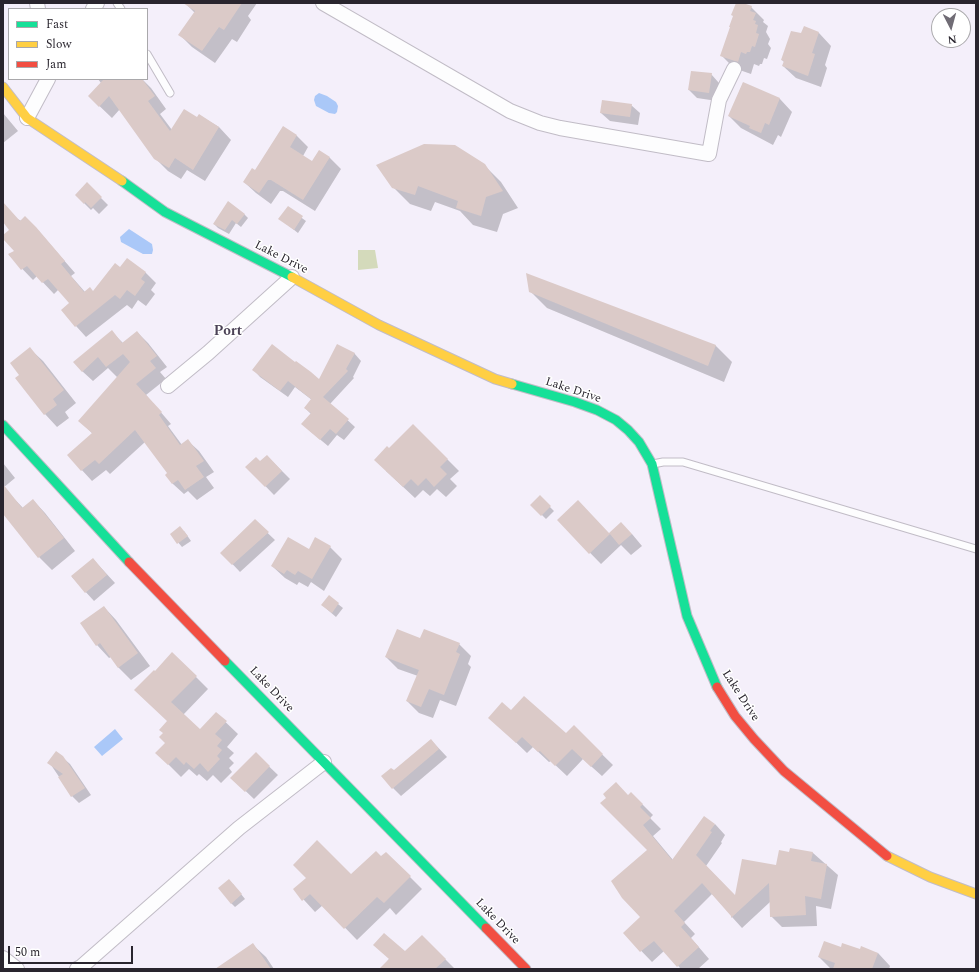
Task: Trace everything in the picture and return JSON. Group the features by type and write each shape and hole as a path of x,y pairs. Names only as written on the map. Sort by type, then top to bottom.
{"street":[{"path":"323,3 510,111 540,123 560,128 709,154 720,100 734,69"},
{"path":"27,118 47,80"},
{"name":"Lake Drive","path":"3,87 27,118 143,195 165,212 210,237 292,277 379,325 495,379 575,402 597,410 616,420 639,442 652,464 687,616 717,687 735,716 754,739 789,776 884,855 930,877 976,894"},
{"path":"168,386 208,353 292,277"},
{"name":"Lake Drive","path":"3,424 141,575 526,969"},
{"path":"80,968 239,828 324,762"},
{"path":"3,958 17,969"}],"lane":[{"path":"148,56 170,93"},
{"path":"652,464 663,462 683,462 976,549"}],"green space":[{"path":"358,250 375,250 378,268 358,270"}],"water":[{"path":"319,93 336,102 338,106 335,114 329,113 316,106 314,100 315,96"},
{"path":"129,229 152,244 152,254 143,254 121,242 120,237"},
{"path":"115,729 123,739 102,756 94,747"}],"building":[{"path":"183,3 242,3 224,30 219,27 202,51 178,35 195,11"},
{"path":"736,3 743,3 752,6 750,11 756,13 753,20 756,21 755,24 758,25 756,33 759,34 755,47 752,46 750,52 747,52 746,54 741,52 738,62 720,56 733,16 731,15"},
{"path":"804,26 819,32 812,53 815,54 808,76 782,66 784,61 781,60 791,31 801,33"},
{"path":"691,71 712,73 709,93 688,90"},
{"path":"103,80 143,80 155,96 148,101 170,131 184,109 197,117 199,114 219,127 193,170 175,158 169,168 154,159 109,96 99,107 88,96"},
{"path":"743,82 780,98 769,125 765,123 761,133 728,116"},
{"path":"602,100 632,104 630,117 600,113"},
{"path":"283,126 297,135 290,147 312,161 319,150 330,157 303,200 271,180 268,180 259,193 243,182 252,168 255,170"},
{"path":"424,144 455,145 485,164 503,191 486,197 481,216 456,208 458,201 418,186 415,195 392,188 376,165"},
{"path":"87,182 102,197 91,208 85,202 84,204 75,195"},
{"path":"228,201 245,214 237,224 232,220 225,230 213,224"},
{"path":"3,202 20,221 25,216 36,227 65,261 61,264 84,292 90,287 93,291 115,263 120,267 127,258 146,272 141,279 145,282 135,296 127,290 120,299 115,295 75,327 61,310 69,303 48,279 42,283 27,266 21,270 8,254 14,251 3,239 3,235 9,230 3,222"},
{"path":"288,206 303,216 294,230 278,219"},
{"path":"526,273 716,345 708,366 529,292"},
{"path":"112,330 122,343 137,331 157,356 150,361 156,368 136,384 162,412 159,415 180,445 188,439 204,461 196,466 204,477 185,490 178,480 172,484 165,475 167,473 135,430 99,464 95,460 81,471 67,455 92,433 78,421 130,362 123,354 106,367 98,357 82,372 73,362"},
{"path":"272,344 319,379 337,344 355,353 346,369 348,371 323,397 349,419 336,434 330,429 320,440 301,424 311,413 304,408 311,399 288,381 280,391 252,370"},
{"path":"30,347 64,390 53,399 57,405 44,415 15,378 19,375 10,363"},
{"path":"413,424 448,459 440,467 447,474 434,487 426,478 418,486 411,479 403,487 374,460 387,446 389,448"},
{"path":"267,455 282,471 265,487 245,467 256,457 260,461"},
{"path":"3,484 22,508 33,499 64,538 38,558 3,514"},
{"path":"540,495 551,506 541,516 530,505"},
{"path":"578,500 609,533 621,522 632,534 619,545 610,534 589,554 557,520"},
{"path":"255,519 269,532 232,565 220,553"},
{"path":"180,526 188,536 177,544 170,534"},
{"path":"288,537 309,549 315,537 331,546 312,579 298,571 295,575 287,570 284,574 271,566"},
{"path":"93,558 107,575 85,593 71,576"},
{"path":"329,595 339,603 332,613 321,605"},
{"path":"104,606 138,653 118,668 100,643 96,646 80,623"},
{"path":"397,629 420,638 424,629 460,643 456,652 460,654 444,695 429,689 421,707 406,701 419,670 385,657"},
{"path":"172,652 197,676 171,702 200,729 216,712 227,721 215,734 222,740 217,746 222,750 217,756 220,759 208,772 200,763 194,769 186,762 184,765 176,757 168,765 155,753 165,743 159,737 163,733 159,730 167,721 134,690 154,670 155,671"},
{"path":"524,696 566,733 574,725 603,754 591,767 572,749 555,766 540,751 538,752 522,737 516,743 488,718 502,702 511,710"},
{"path":"431,739 439,749 392,789 381,776 391,768 394,770"},
{"path":"56,751 63,756 85,788 71,797 58,777 63,774 47,763"},
{"path":"256,752 270,766 245,792 230,778"},
{"path":"616,782 628,795 631,792 643,804 640,807 651,818 643,825 672,860 704,816 715,824 710,831 712,832 696,855 735,895 742,859 776,865 779,850 789,852 790,848 813,852 811,861 827,864 821,899 805,896 806,915 770,917 769,883 731,918 731,916 702,883 674,911 685,923 681,927 699,947 677,967 654,941 640,952 623,933 640,917 622,898 611,881 647,850 600,803 606,798 603,794"},
{"path":"317,840 351,874 376,851 381,856 386,852 411,876 384,903 377,897 344,929 310,894 302,901 293,889 306,878 293,865"},
{"path":"229,879 242,894 231,904 218,888"},
{"path":"384,933 405,951 422,935 446,959 435,969 379,969 389,959 373,945"},
{"path":"824,941 841,947 842,943 860,949 861,946 878,953 872,969 833,969 835,963 818,957"},
{"path":"253,943 271,969 215,969"}],"traffic: fast":[{"path":"122,181 165,212 292,277"},
{"path":"512,384 575,402 597,410 616,420 639,442 652,464 687,616 717,687"},
{"path":"3,425 129,562"},
{"path":"225,661 486,928"}],"traffic: slow":[{"path":"3,87 27,118 122,181"},
{"path":"292,277 379,325 495,379 512,384"},
{"path":"887,856 930,877 976,894"}],"traffic: jam":[{"path":"129,562 225,661"},
{"path":"717,687 735,716 784,771 887,856"},
{"path":"486,928 526,969"}],"district":[{"name":"Port","path":"228,332"}]}
